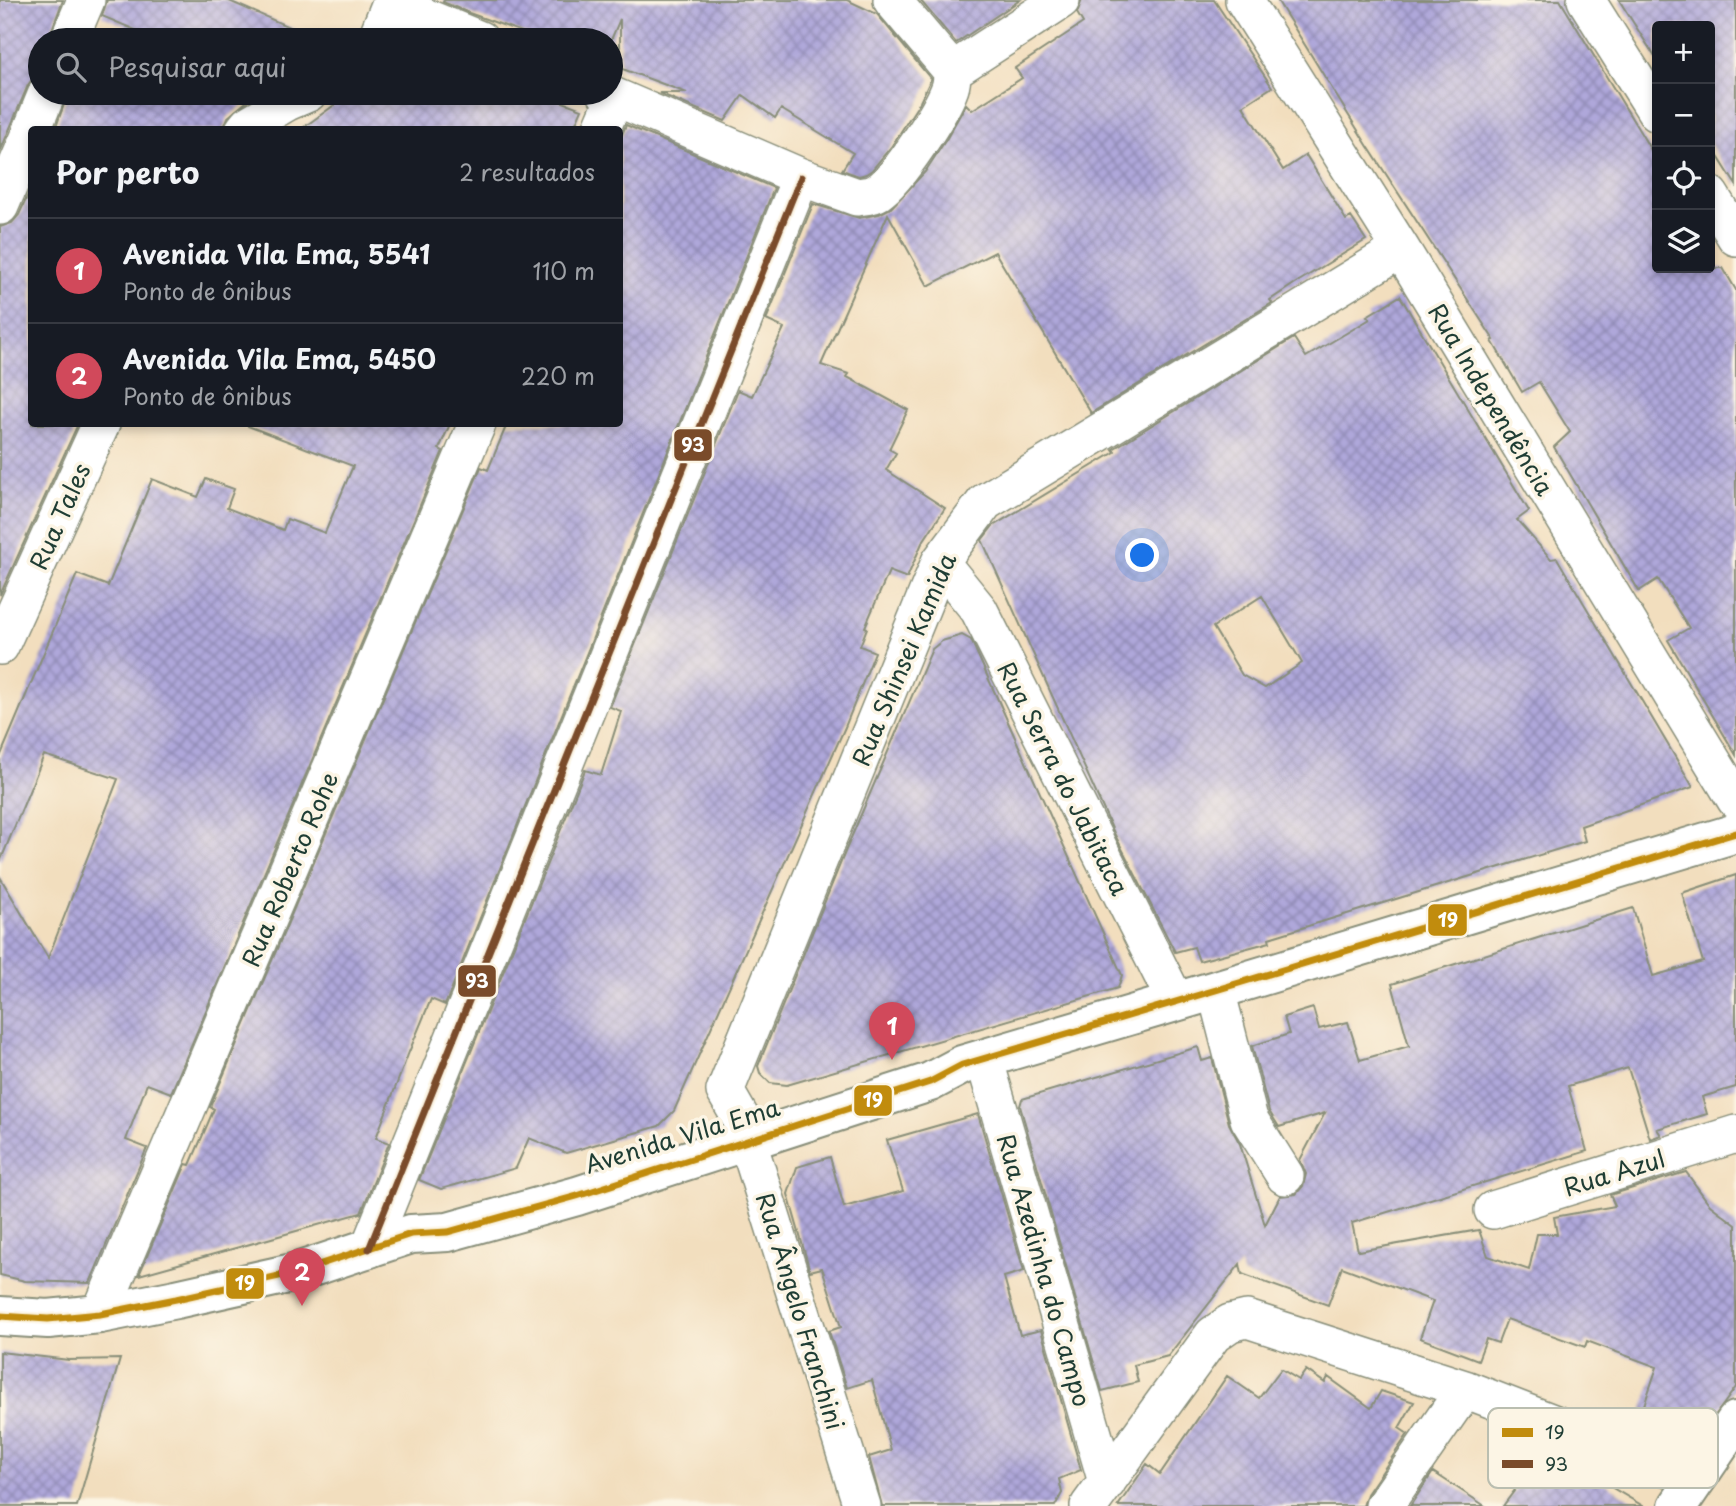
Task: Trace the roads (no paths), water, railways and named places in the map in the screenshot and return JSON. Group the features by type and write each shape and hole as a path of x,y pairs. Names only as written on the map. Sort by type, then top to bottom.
{"main road":[{"name":"Avenida Vila Ema","path":"0,1316 48,1319 100,1314 176,1300 297,1272 411,1234 441,1209 744,1129 920,1061 973,1061 1736,833"},
{"path":"1718,1448 1736,1421"}],"street":[{"path":"74,28 86,0"},
{"path":"892,0 952,71"},
{"path":"607,106 857,197 881,190 915,147 948,92 952,71 1061,0"},
{"name":"Rua Independência","path":"1244,0 1401,249 1736,800"},
{"path":"1586,0 1652,105"},
{"path":"381,28 392,2 452,28"},
{"path":"34,126 42,105"},
{"path":"246,126 282,105"},
{"path":"0,206 28,140"},
{"path":"369,1249 800,177"},
{"path":"1715,203 1735,234"},
{"name":"Rua Shinsei Kamida","path":"744,1129 725,1091 940,562 985,502 1401,249"},
{"name":"Rua Tales","path":"0,646 100,427"},
{"name":"Rua Roberto Rohe","path":"100,1314 476,427"},
{"name":"Rua Serra do Jabitaca","path":"940,562 979,610 1176,1002"},
{"path":"1216,990 1250,1119 1285,1176"},
{"name":"Rua Azedinha do Campo","path":"973,1061 1098,1494"},
{"name":"Rua Ângelo Franchini","path":"744,1129 862,1506"},
{"name":"Rua Azul","path":"1493,1210 1736,1134"},
{"path":"1098,1494 1213,1335 1230,1322 1247,1319 1266,1324 1465,1389 1506,1408"},
{"path":"1384,1506 1465,1389"}],"place":[{"name":"Avenida Vila Ema, 5541","path":"892,1060"},
{"name":"Avenida Vila Ema, 5450","path":"302,1306"}]}
